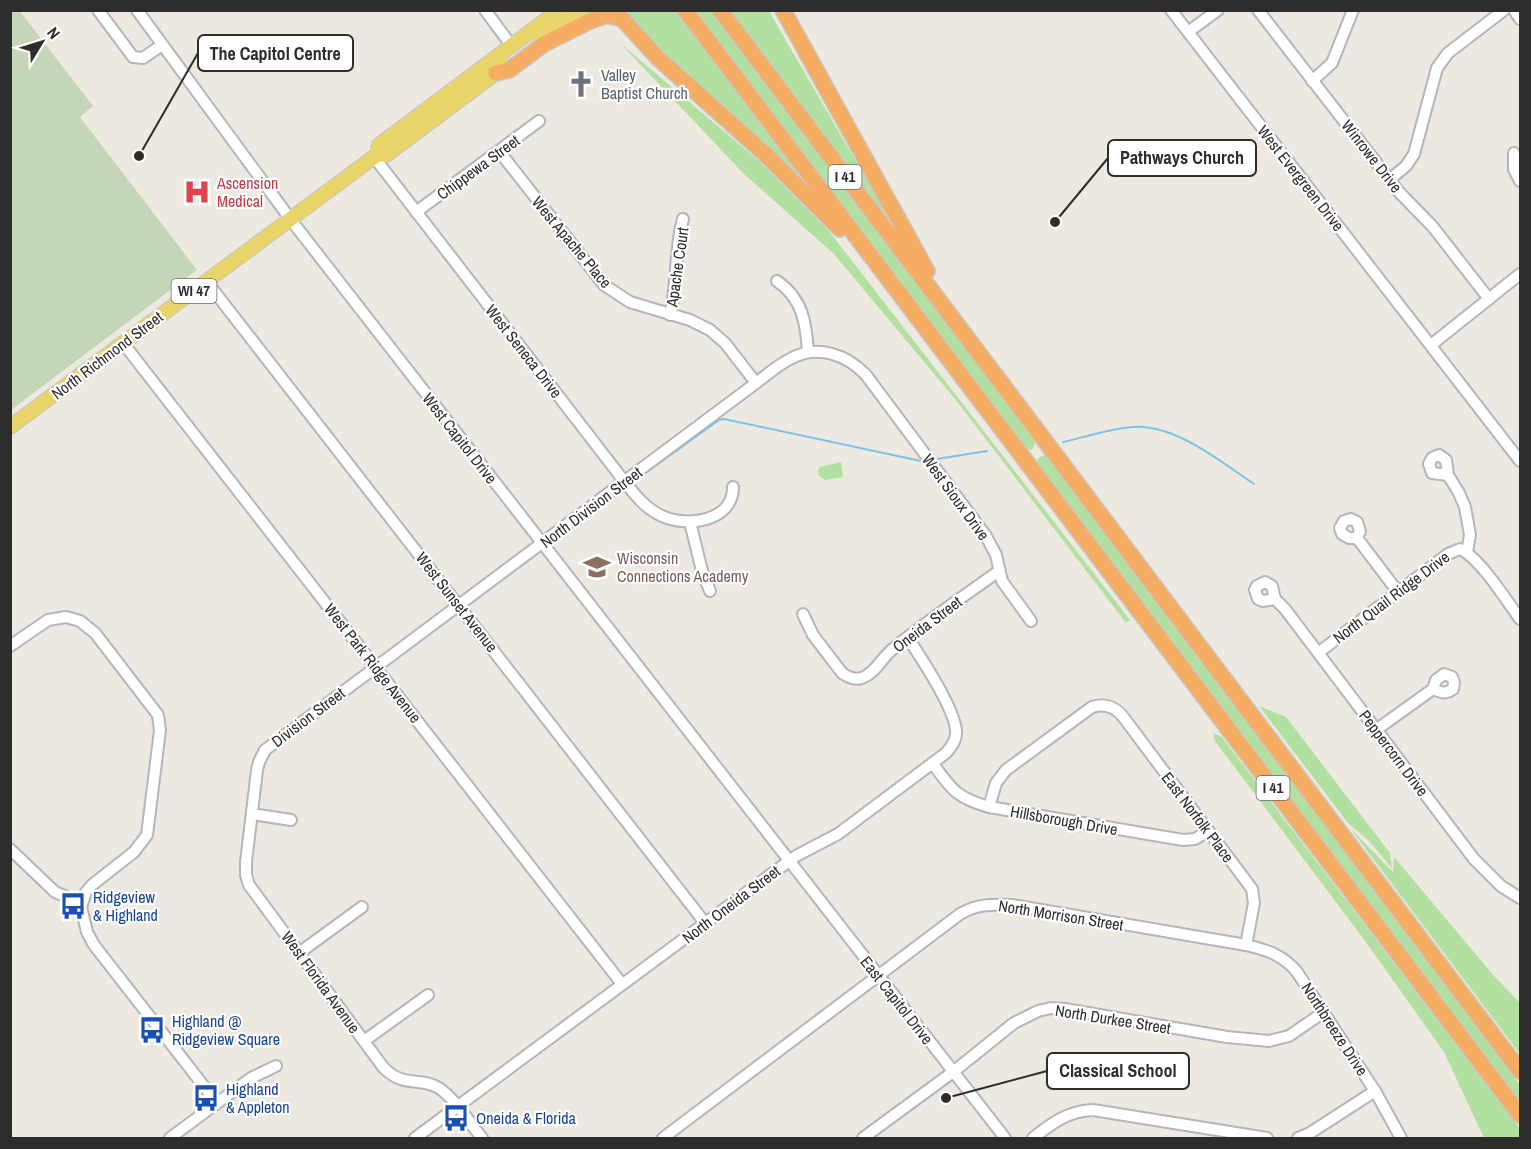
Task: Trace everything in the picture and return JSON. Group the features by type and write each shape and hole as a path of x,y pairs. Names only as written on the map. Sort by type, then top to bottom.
{"highway":[{"name":"I 41","path":"685,10 1521,1115"},
{"name":"I 41","path":"720,10 1521,1071"},
{"path":"783,10 899,224 921,263 958,319 970,343"},
{"path":"496,73 509,70 544,44 590,21 616,14 672,71 786,173 838,227 874,269 890,280"}],"main road":[{"name":"North Richmond Street","path":"376,156 379,145 559,10"},
{"name":"North Richmond Street","path":"10,427 376,156 386,155 583,10"}],"street":[{"path":"98,10 133,57 143,58 162,45"},
{"name":"West Capitol Drive","path":"136,10 291,220 789,861"},
{"path":"485,10 511,45"},
{"name":"West Evergreen Drive","path":"1172,10 1521,460"},
{"path":"1188,33 1218,10"},
{"name":"Winrowe Drive","path":"1258,10 1389,180 1433,227 1489,299"},
{"path":"1312,81 1332,63 1353,10"},
{"path":"1389,180 1406,166 1414,154 1437,68 1448,53 1504,10"},
{"path":"1514,10 1521,19"},
{"name":"Chippewa Street","path":"416,212 539,121"},
{"name":"West Apache Place","path":"499,151 604,285 630,302 702,325 717,335 756,383"},
{"path":"1514,153 1514,169 1521,181"},
{"name":"West Seneca Drive","path":"376,156 416,212 624,481 644,504 655,512 676,521 690,522"},
{"name":"Apache Court","path":"666,314 676,279 678,238 683,219"},
{"path":"1431,345 1521,274"},
{"path":"777,281 791,292 801,311 807,335 808,352"},
{"name":"West Sunset Avenue","path":"207,282 705,923"},
{"name":"West Park Ridge Avenue","path":"123,343 622,984"},
{"name":"North Division Street","path":"376,666 756,383 791,358 808,352"},
{"name":"West Sioux Drive","path":"808,352 834,354 857,365 866,375 986,536 996,555 999,571 1007,589 1031,621"},
{"path":"1448,475 1460,492 1465,507 1470,535 1467,552 1521,619"},
{"path":"710,591 702,571 690,522 710,518 724,509 730,503 733,487"},
{"path":"1357,538 1398,592"},
{"name":"North Quail Ridge Drive","path":"1318,652 1454,550 1460,549 1467,552"},
{"name":"Oneida Street","path":"803,614 813,635 842,674 858,679 865,677 885,655 999,571"},
{"name":"Peppercorn Drive","path":"1275,599 1318,652 1480,867 1501,886 1521,898"},
{"path":"10,646 48,620 66,617 80,621 95,633 154,710 160,722 147,835 134,852 92,885 86,892 81,907"},
{"name":"North Oneida Street","path":"415,1138 789,861 838,834 933,764 951,747 956,735 953,716 908,638"},
{"name":"Division Street","path":"252,814 257,770 266,750 376,666"},
{"path":"1376,730 1432,689"},
{"name":"East Norfolk Place","path":"989,807 996,783 1006,770 1092,707 1106,705 1119,712 1252,890 1254,903 1246,945"},
{"name":"Hillsborough Drive","path":"933,764 948,784 962,797 989,807 1183,840 1195,839 1208,831"},
{"path":"252,814 291,820"},
{"name":"West Florida Avenue","path":"252,814 246,862 247,879 299,953 389,1073 405,1082 428,1084 439,1088 482,1138"},
{"path":"10,849 55,892 74,900 81,907 87,932 94,945 217,1103"},
{"name":"East Capitol Drive","path":"789,861 1005,1138"},
{"name":"North Morrison Street","path":"663,1138 969,909 988,904 1012,905 1246,945"},
{"path":"299,953 362,907"},
{"name":"Northbreeze Drive","path":"1246,945 1266,949 1291,965 1375,1091 1401,1138"},
{"path":"364,1041 428,995"},
{"name":"North Durkee Street","path":"863,1138 953,1072 1014,1023 1038,1011 1051,1008 1227,1037 1269,1041 1289,1035 1323,1012"},
{"path":"170,1138 251,1078 276,1066"},
{"path":"1298,1138 1310,1133 1375,1091"},
{"path":"1033,1138 1069,1114 1093,1110 1267,1138"}],"green space":[{"path":"19,10 93,106 80,117 197,270 11,410 10,11"},
{"path":"620,11 675,11 804,182 711,100"},
{"path":"696,11 710,11 1033,439 1035,444 1032,450 1023,444"},
{"path":"729,11 769,11 895,229"},
{"path":"621,44 760,162 828,230 1130,620 1126,623 956,400 834,254 744,174"},
{"path":"1044,455 1520,1085 1520,1103 1039,467 1037,459"},
{"path":"841,462 843,477 825,480 819,476 820,467"},
{"path":"1259,706 1286,717 1390,853 1392,868 1369,841 1348,823"},
{"path":"1213,733 1221,736 1520,1129 1520,1138 1484,1138 1444,1052 1363,938 1215,741"},
{"path":"1350,828 1393,872 1394,857 1494,976 1520,1003 1520,1054"}],"waterway":[{"path":"633,482 719,420 724,419 921,461"},
{"path":"1063,442 1125,428 1158,429 1202,449 1254,484"},
{"path":"937,459 987,451"}],"place":[{"name":"Valley Baptist Church","path":"581,84"},
{"name":"The Capitol Centre","path":"139,156"},
{"name":"Ascension Medical","path":"197,192"},
{"name":"Pathways Church","path":"1055,222"},
{"name":"Wisconsin Connections Academy","path":"597,567"},
{"name":"Ridgeview & Highland","path":"73,906"},
{"name":"Highland @ Ridgeview Square","path":"152,1030"},
{"name":"Highland & Appleton","path":"206,1098"},
{"name":"Classical School","path":"946,1098"},
{"name":"Oneida & Florida","path":"456,1118"}]}
